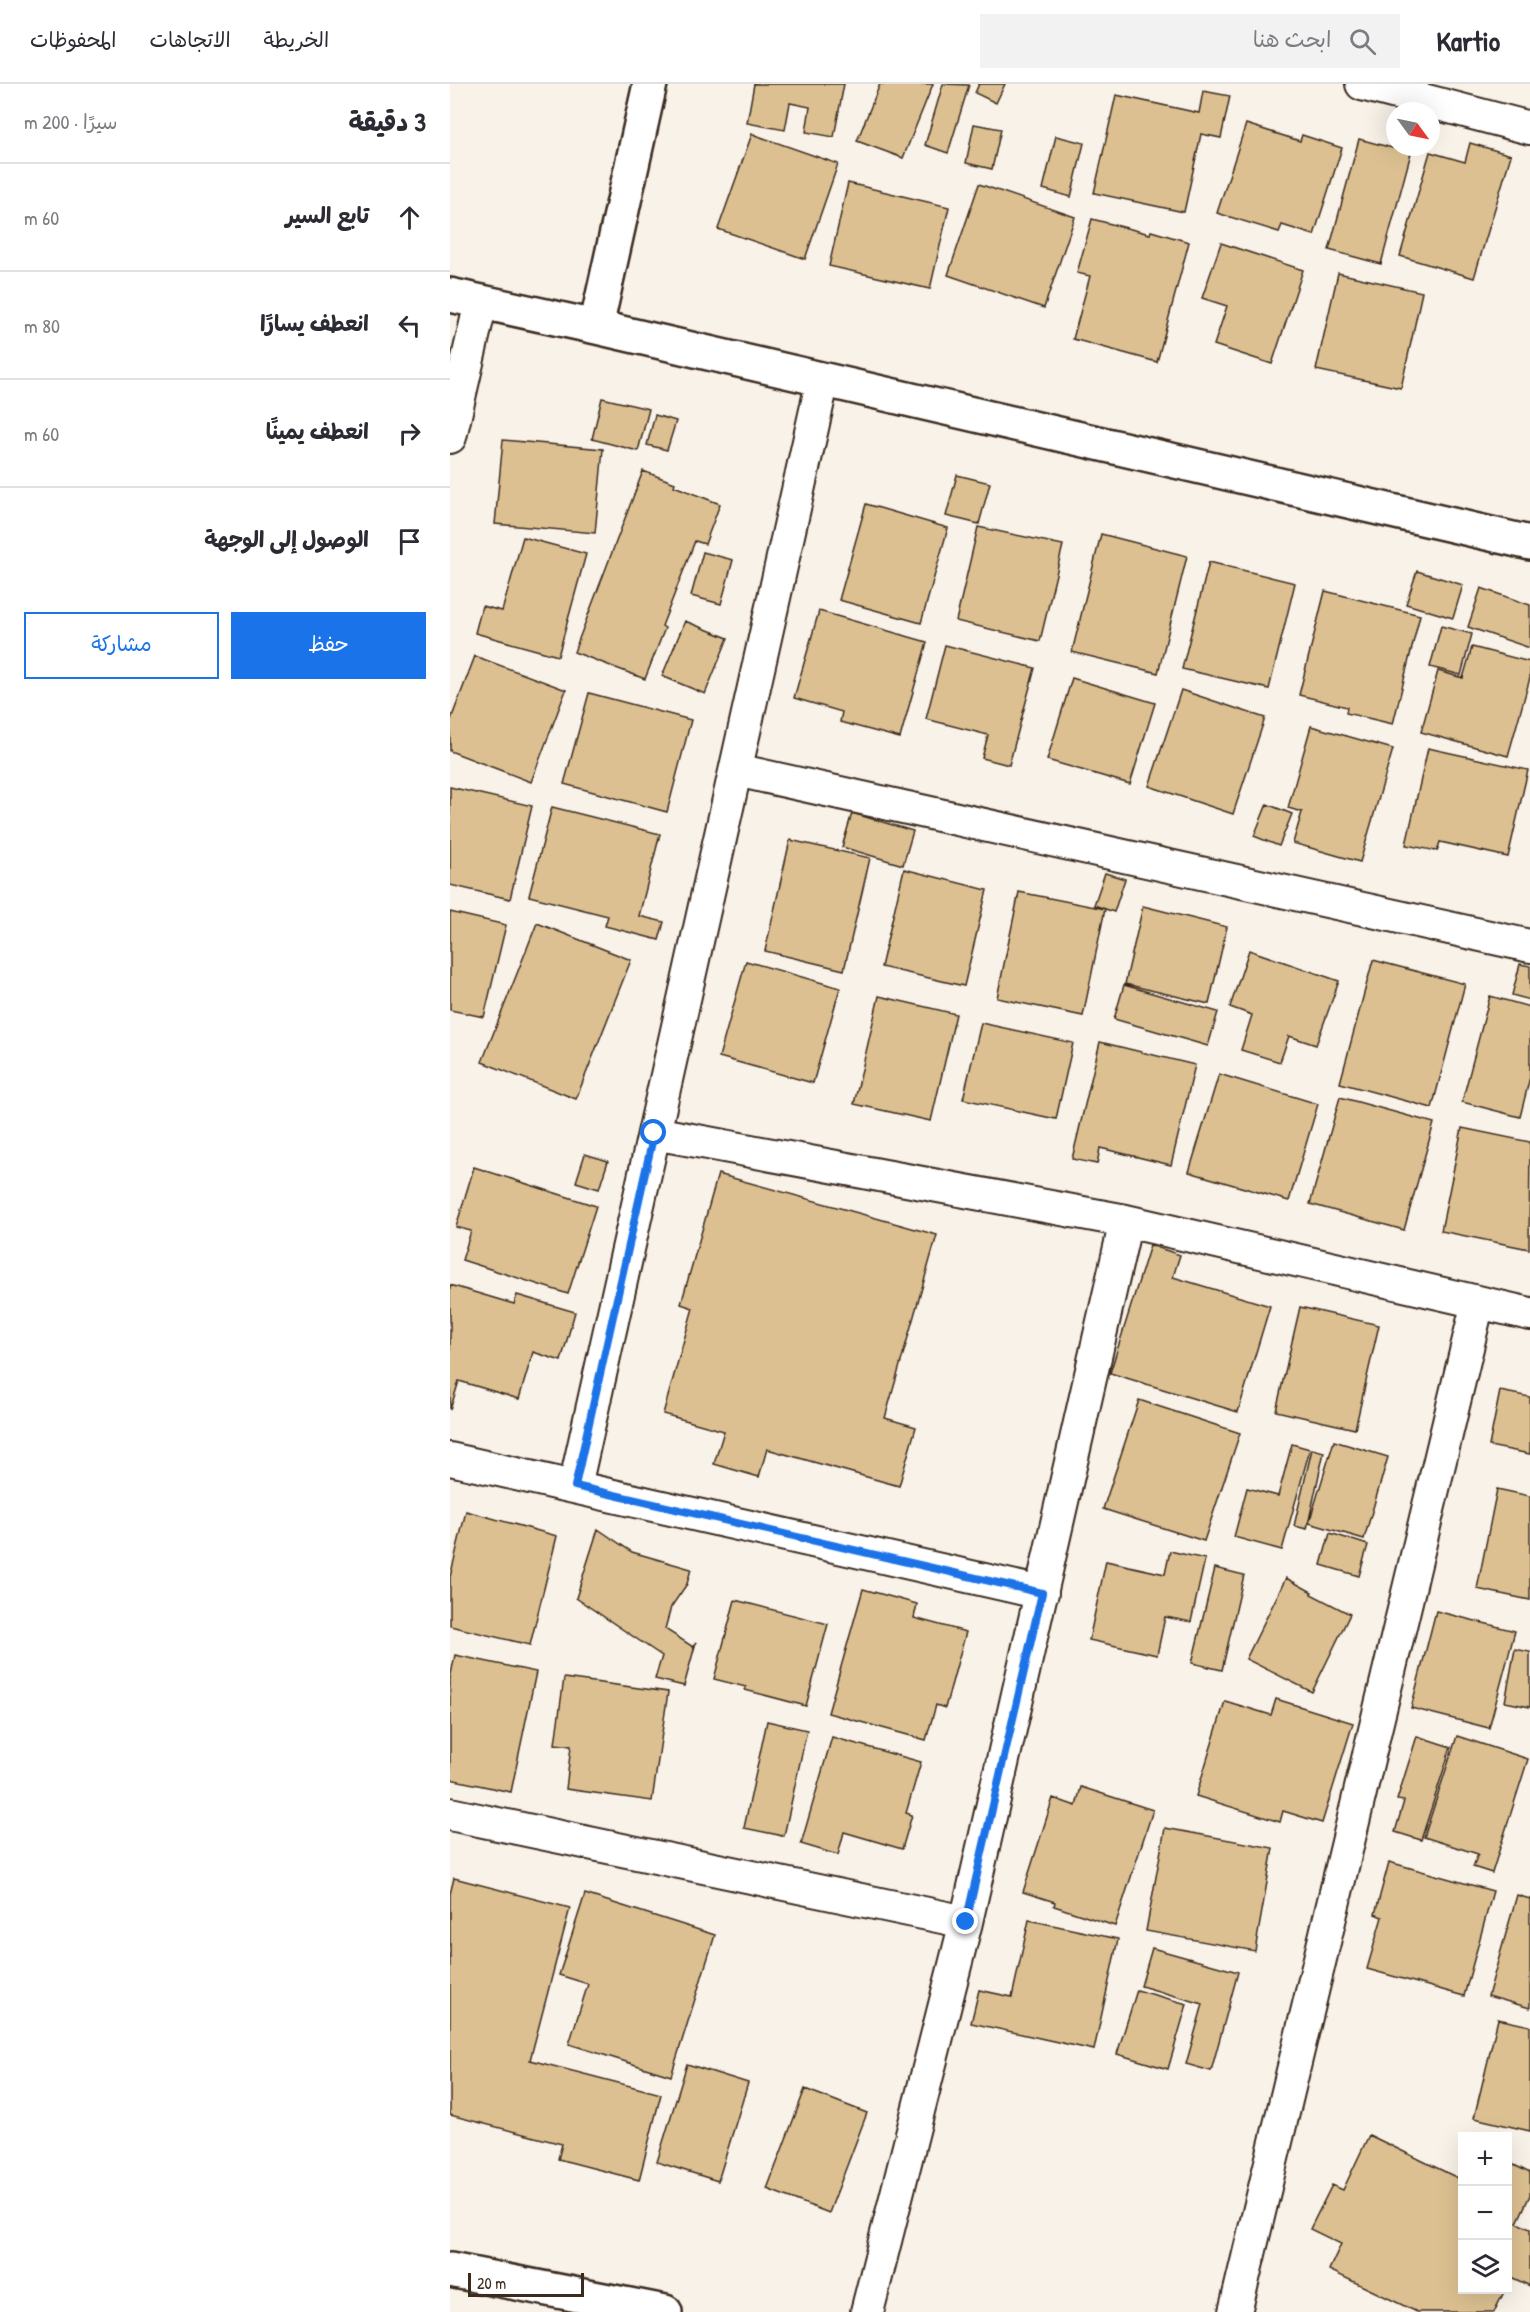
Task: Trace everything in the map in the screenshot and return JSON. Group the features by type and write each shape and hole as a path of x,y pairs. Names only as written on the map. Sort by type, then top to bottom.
{"street":[{"path":"596,327 650,84"},
{"path":"1362,84 1530,128"},
{"path":"450,437 465,298 1530,543"},
{"path":"575,1486 823,379"},
{"path":"735,770 1530,946"},
{"path":"654,1133 1126,1221 1530,1314"},
{"path":"867,2312 966,1922 1126,1221"},
{"path":"1235,2312 1478,1302"},
{"path":"450,1459 1042,1593"},
{"path":"450,1814 966,1922"},
{"path":"450,2270 665,2312"}],"building":[{"path":"754,84 844,84 834,137 806,132 810,107 790,103 785,130 747,123"},
{"path":"880,84 933,84 903,158 857,141"},
{"path":"943,84 969,85 948,153 925,145"},
{"path":"979,84 1005,84 996,103 975,93"},
{"path":"1203,91 1230,96 1221,138 1201,134 1184,212 1094,193 1116,95 1199,113"},
{"path":"974,124 1001,129 992,169 966,163"},
{"path":"1246,124 1300,141 1302,135 1342,148 1314,235 1282,225 1279,232 1217,213"},
{"path":"752,134 838,164 805,259 718,229"},
{"path":"1056,136 1084,143 1071,197 1043,189"},
{"path":"1359,139 1386,146 1386,156 1410,156 1381,264 1329,250"},
{"path":"1470,143 1511,155 1474,278 1400,256 1429,156 1440,155 1465,162"},
{"path":"848,183 949,207 930,289 829,266"},
{"path":"979,184 1075,217 1044,308 948,275"},
{"path":"1092,219 1150,234 1151,231 1189,242 1157,362 1073,339 1090,276 1077,273"},
{"path":"1221,243 1303,270 1272,364 1214,345 1227,306 1202,298"},
{"path":"1338,273 1422,292 1401,388 1316,370"},
{"path":"602,398 649,409 638,451 592,439"},
{"path":"655,415 676,421 667,450 647,445"},
{"path":"503,440 603,449 595,533 495,524"},
{"path":"643,471 720,504 705,544 695,541 662,626 665,628 645,679 574,652"},
{"path":"957,475 990,483 979,524 946,516"},
{"path":"866,504 948,528 921,623 839,600"},
{"path":"978,527 1063,545 1040,641 956,621"},
{"path":"1101,534 1187,556 1158,673 1072,652"},
{"path":"523,537 586,554 558,656 475,633 482,606 502,611"},
{"path":"703,552 733,560 721,604 691,596"},
{"path":"1209,562 1295,583 1269,689 1182,669"},
{"path":"1417,571 1463,585 1453,618 1406,604"},
{"path":"1481,588 1530,605 1530,648 1468,627"},
{"path":"1325,591 1420,615 1393,724 1346,713 1347,707 1299,695"},
{"path":"819,611 927,642 900,738 840,722 842,712 794,698"},
{"path":"685,621 728,638 705,694 662,676"},
{"path":"1441,626 1472,634 1461,675 1430,667"},
{"path":"945,645 1035,668 1009,765 982,758 988,735 926,719"},
{"path":"1472,647 1530,662 1530,678 1508,756 1421,732 1438,671 1463,678"},
{"path":"475,656 566,690 531,782 450,751 450,722"},
{"path":"1072,678 1155,703 1130,784 1047,760"},
{"path":"1181,690 1265,718 1233,814 1149,786"},
{"path":"589,693 691,720 667,812 564,784"},
{"path":"1311,726 1393,749 1360,862 1293,843 1302,812 1288,808"},
{"path":"1428,748 1528,770 1508,857 1440,842 1437,851 1406,845"},
{"path":"450,787 532,806 510,899 450,885"},
{"path":"1267,804 1292,814 1279,846 1254,836"},
{"path":"552,807 660,834 639,916 664,922 659,940 605,926 608,916 529,896"},
{"path":"852,813 913,831 903,865 842,847"},
{"path":"790,840 870,858 844,970 765,951"},
{"path":"904,869 987,890 964,986 881,967"},
{"path":"1105,873 1125,879 1114,912 1094,905"},
{"path":"1019,892 1105,909 1083,1016 997,998"},
{"path":"1143,906 1227,927 1209,1004 1125,984"},
{"path":"450,912 506,925 484,1017 450,1010"},
{"path":"537,923 631,960 576,1099 482,1062"},
{"path":"1249,950 1339,981 1316,1045 1289,1036 1280,1062 1241,1050 1252,1015 1230,1007"},
{"path":"1373,960 1465,984 1432,1108 1340,1083"},
{"path":"746,961 840,988 813,1083 719,1057"},
{"path":"1520,964 1530,966 1530,1000 1512,995"},
{"path":"1124,985 1218,1012 1208,1046 1114,1019"},
{"path":"879,996 956,1014 931,1121 854,1104"},
{"path":"1490,996 1530,1007 1530,1077 1520,1117 1462,1102"},
{"path":"981,1023 1073,1043 1056,1119 963,1099"},
{"path":"1100,1042 1195,1065 1171,1165 1100,1148 1097,1164 1072,1159"},
{"path":"1219,1074 1318,1104 1289,1201 1189,1172"},
{"path":"1340,1097 1434,1123 1404,1230 1310,1204"},
{"path":"1462,1128 1530,1142 1529,1249 1441,1231"},
{"path":"585,1154 608,1161 599,1189 576,1182"},
{"path":"474,1167 596,1206 568,1294 462,1260 471,1231 456,1227"},
{"path":"718,1174 937,1235 885,1418 916,1427 899,1486 767,1449 759,1477 714,1464 724,1431 663,1414 693,1308 681,1304"},
{"path":"1150,1245 1180,1255 1173,1277 1270,1306 1238,1412 1110,1373"},
{"path":"450,1285 514,1304 517,1295 575,1312 561,1361 533,1352 519,1399 459,1381 450,1410"},
{"path":"1300,1307 1379,1325 1355,1429 1276,1411"},
{"path":"1500,1391 1530,1397 1530,1454 1489,1446"},
{"path":"1139,1400 1240,1433 1204,1541 1103,1509"},
{"path":"1334,1441 1388,1457 1364,1539 1309,1523"},
{"path":"1292,1444 1310,1449 1282,1550 1234,1537 1247,1488 1278,1496"},
{"path":"1312,1449 1324,1452 1307,1529 1294,1526"},
{"path":"1497,1489 1530,1496 1530,1600 1477,1589"},
{"path":"466,1511 557,1536 530,1645 450,1626 450,1577"},
{"path":"598,1529 632,1552 691,1569 687,1584 671,1607 665,1629 693,1647 696,1642 684,1686 655,1679 662,1656 576,1598"},
{"path":"1330,1533 1368,1545 1359,1576 1321,1565"},
{"path":"1170,1551 1205,1559 1191,1622 1165,1617 1157,1655 1089,1640 1106,1561 1165,1574"},
{"path":"1215,1568 1244,1575 1222,1670 1192,1663"},
{"path":"1286,1578 1350,1614 1312,1692 1246,1659"},
{"path":"863,1589 917,1604 914,1618 966,1632 945,1708 936,1705 926,1740 828,1713"},
{"path":"735,1600 828,1624 806,1706 745,1690 746,1687 714,1679"},
{"path":"1436,1611 1515,1631 1489,1728 1411,1708"},
{"path":"1515,1649 1530,1652 1530,1707 1505,1702"},
{"path":"455,1655 536,1672 511,1792 450,1779 450,1679"},
{"path":"564,1678 668,1692 652,1801 566,1789 571,1746 555,1744"},
{"path":"1276,1699 1353,1723 1322,1823 1283,1811 1280,1822 1196,1796 1225,1701 1271,1715"},
{"path":"767,1721 807,1730 784,1836 744,1828"},
{"path":"1417,1736 1451,1747 1421,1840 1395,1832 1404,1801 1397,1800"},
{"path":"1457,1736 1528,1759 1492,1873 1473,1867 1478,1854 1424,1837"},
{"path":"832,1737 921,1762 906,1813 912,1815 902,1849 844,1832 838,1855 801,1844"},
{"path":"1081,1787 1153,1810 1115,1926 1054,1906 1055,1902 1023,1892 1053,1798 1076,1806"},
{"path":"1165,1828 1273,1848 1255,1951 1146,1931"},
{"path":"1389,1862 1493,1891 1464,1996 1367,1969 1382,1917 1375,1914"},
{"path":"454,1878 570,1908 530,2060 661,2094 639,2180 558,2159 562,2144 450,2115 450,1894"},
{"path":"585,1894 715,1935 671,2076 569,2044 588,1984 559,1975"},
{"path":"1517,1895 1530,1899 1530,2008 1488,1996"},
{"path":"1029,1920 1118,1939 1094,2050 971,2023 979,1990 1012,1997"},
{"path":"1152,1948 1238,1972 1211,2071 1186,2064 1203,2004 1141,1986"},
{"path":"1137,1990 1187,2004 1168,2069 1117,2054"},
{"path":"1498,2019 1530,2026 1530,2131 1474,2118"},
{"path":"687,2064 748,2083 718,2181 657,2162"},
{"path":"805,2089 867,2113 829,2213 767,2189"},
{"path":"1369,2135 1458,2178 1458,2294 1503,2294 1494,2312 1417,2312 1329,2270 1341,2244 1310,2229 1332,2185 1343,2190"},
{"path":"1512,2164 1530,2173 1530,2195 1517,2223 1530,2229 1530,2286 1512,2277"}],"route":[{"path":"654,1133 575,1486 1042,1593 966,1922"}]}
